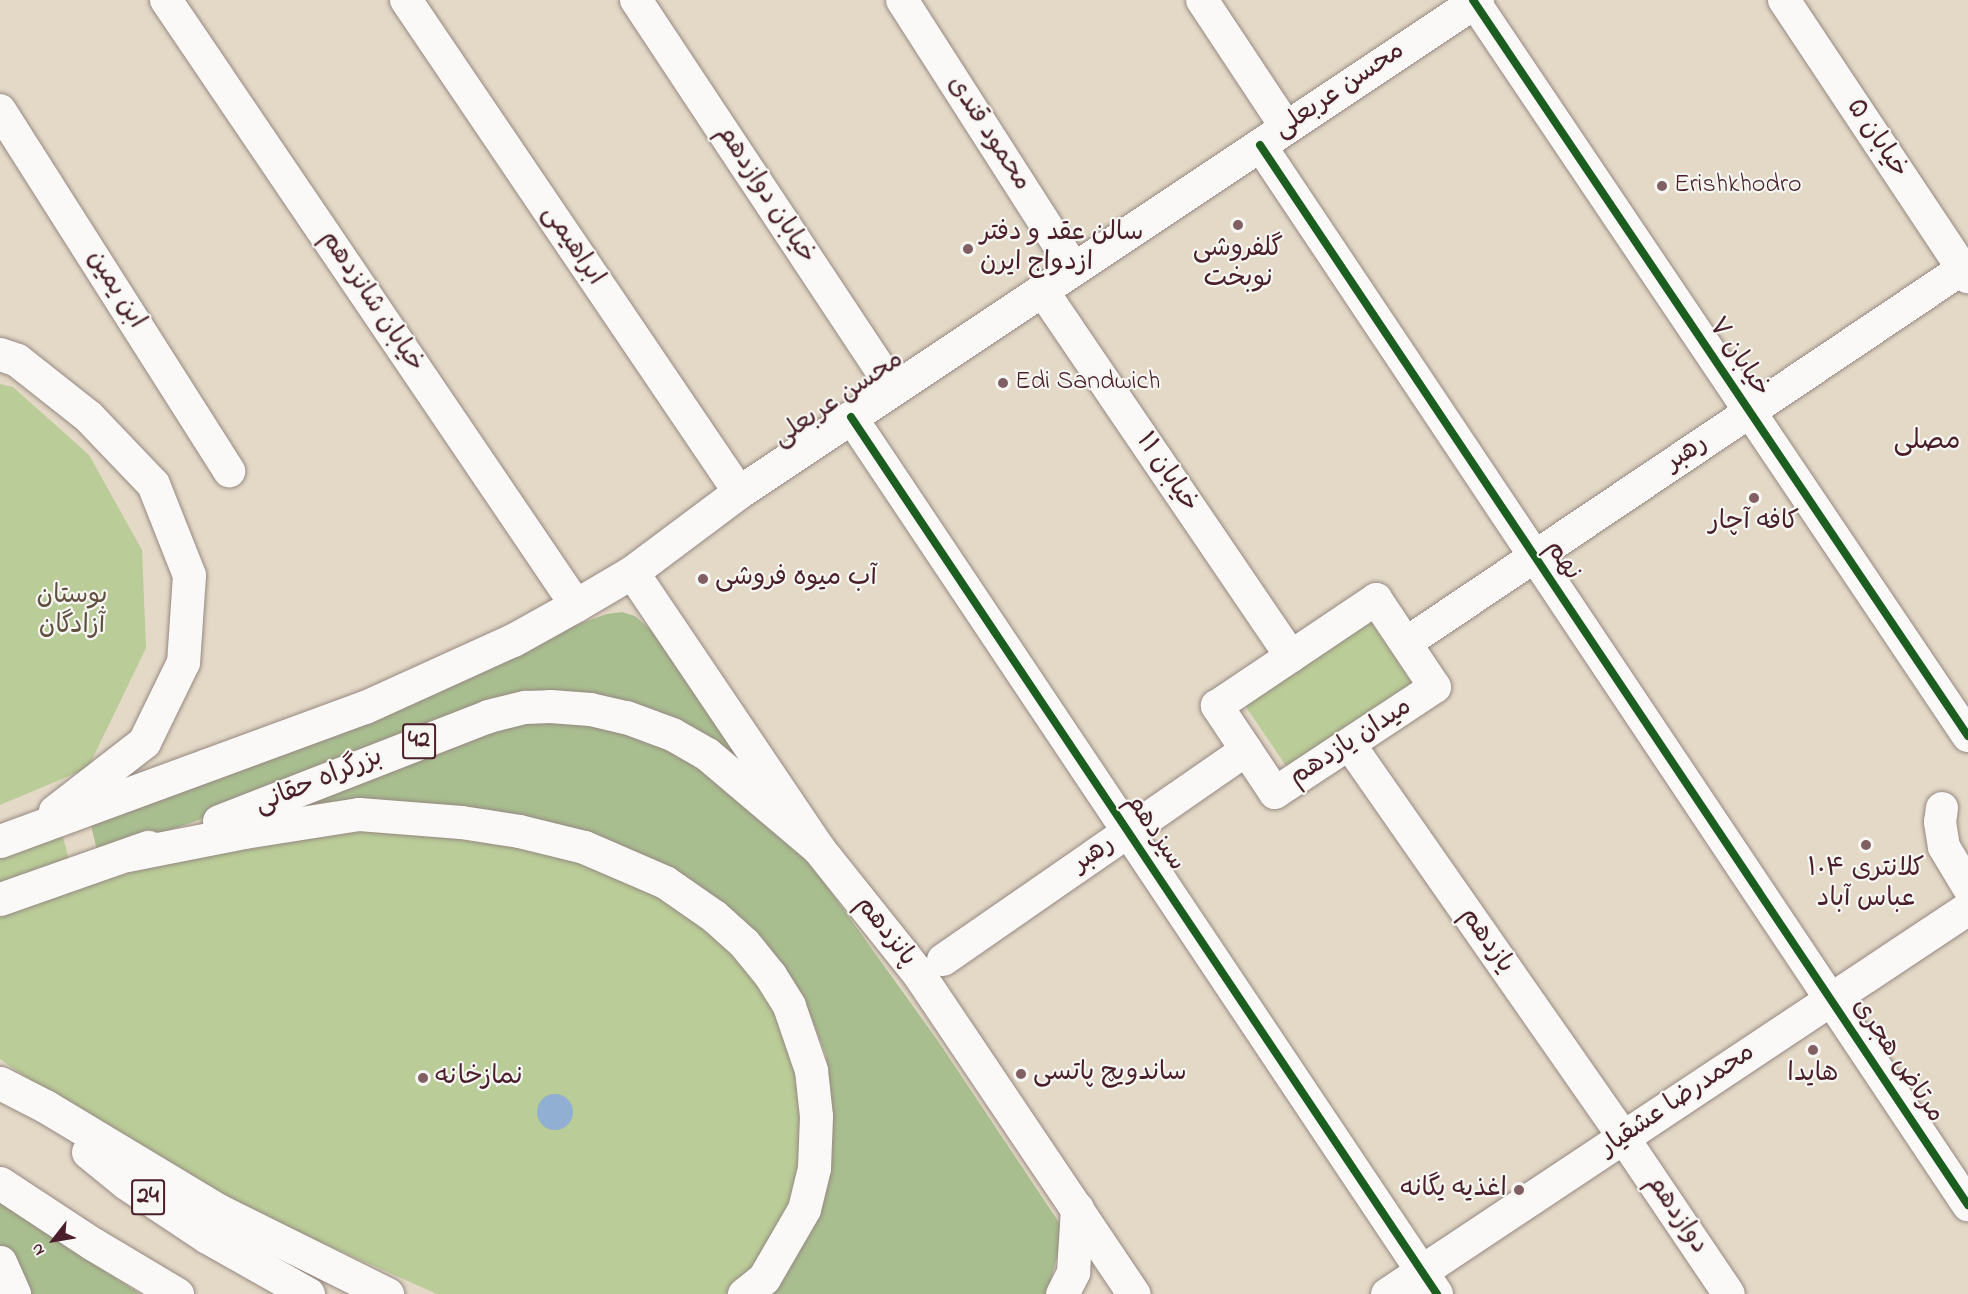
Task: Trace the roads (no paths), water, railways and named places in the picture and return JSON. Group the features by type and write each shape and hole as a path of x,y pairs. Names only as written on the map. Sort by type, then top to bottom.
{"main road":[{"name":"محسن عربعلی","path":"576,605 632,572 739,492 1475,1"},
{"path":"0,354 17,360 88,416 153,483 189,575 183,662 144,742 36,827"},
{"name":"پانزدهم","path":"632,572 818,848 920,976 1134,1294"},
{"name":"بزرگراه حقانی","path":"0,841 365,707 513,640 576,605"},
{"name":"بزرگراه حقانی","path":"0,899 128,855 315,786 407,746 488,716 525,707 550,705 590,709 626,717 672,734 707,754 818,848"},
{"path":"128,855 244,832 359,814 461,822 519,831 584,847 665,882 714,916 744,943 770,975 789,1006 811,1070 816,1116 814,1168 804,1209 784,1248 764,1278 744,1294"},
{"name":"محمدرضا عشقیار","path":"1387,1294 1429,1283 1623,1137 1968,908"},
{"path":"0,1083 45,1106 218,1210 387,1294"},
{"name":"24","path":"0,1083 126,1183 207,1237 308,1294"},
{"path":"0,1183 93,1244 177,1294"},
{"path":"1062,1294 1073,1272 1077,1208"},
{"path":"0,1262 14,1294"}],"street":[{"name":"خیابان شانزدهم","path":"166,0 576,605"},
{"name":"ابراهیمی","path":"406,0 739,492"},
{"name":"خیابان دوازدهم","path":"636,0 893,389"},
{"name":"محمود قندی","path":"902,0 1074,268"},
{"path":"1202,0 1287,127"},
{"name":"خیابان ۵","path":"1784,0 1966,270"},
{"name":"خیابان ۷","path":"1475,1 1968,736"},
{"name":"ابن یمین","path":"0,110 229,471"},
{"name":"نهم","path":"1260,145 1830,999"},
{"name":"رهبر","path":"1406,643 1966,270"},
{"name":"خیابان ۱۱","path":"1042,290 1291,656"},
{"name":"سیزدهم","path":"851,417 1429,1283"},
{"name":"میدان یازدهم","path":"1376,599 1406,643 1435,687 1275,793 1217,706 1376,599"},
{"name":"یازدهم","path":"1350,745 1623,1137"},
{"name":"رهبر","path":"943,960 1246,750"},
{"path":"1942,808 1940,822 1944,847 1968,887"},
{"name":"مرتاض هجری","path":"1830,999 1968,1205"},
{"name":"دوازدهم","path":"1623,1137 1729,1294"}],"water":[{"path":"555,1094 567,1100 573,1112 567,1124 555,1130 543,1124 537,1112 543,1100"}],"place":[{"name":"Erishkhodro","path":"1662,186"},
{"name":"گلفروشی نوبخت","path":"1238,225"},
{"name":"سالن عقد و دفتر ازدواج ایرن","path":"968,249"},
{"name":"Edi Sandwich","path":"1003,383"},
{"name":"کافه آچار","path":"1754,498"},
{"name":"آب میوه فروشی","path":"703,579"},
{"name":"کلانتری ۱۰۴ عباس آباد","path":"1866,845"},
{"name":"هایدا","path":"1813,1050"},
{"name":"ساندویچ پاتسی","path":"1021,1074"},
{"name":"نمازخانه","path":"423,1078"},
{"name":"اغذیه یگانه","path":"1519,1190"}],"district":[{"name":"مصلی","path":"1927,442"}],"park label":[{"name":"بوستان آزادگان","path":"72,612"}]}
